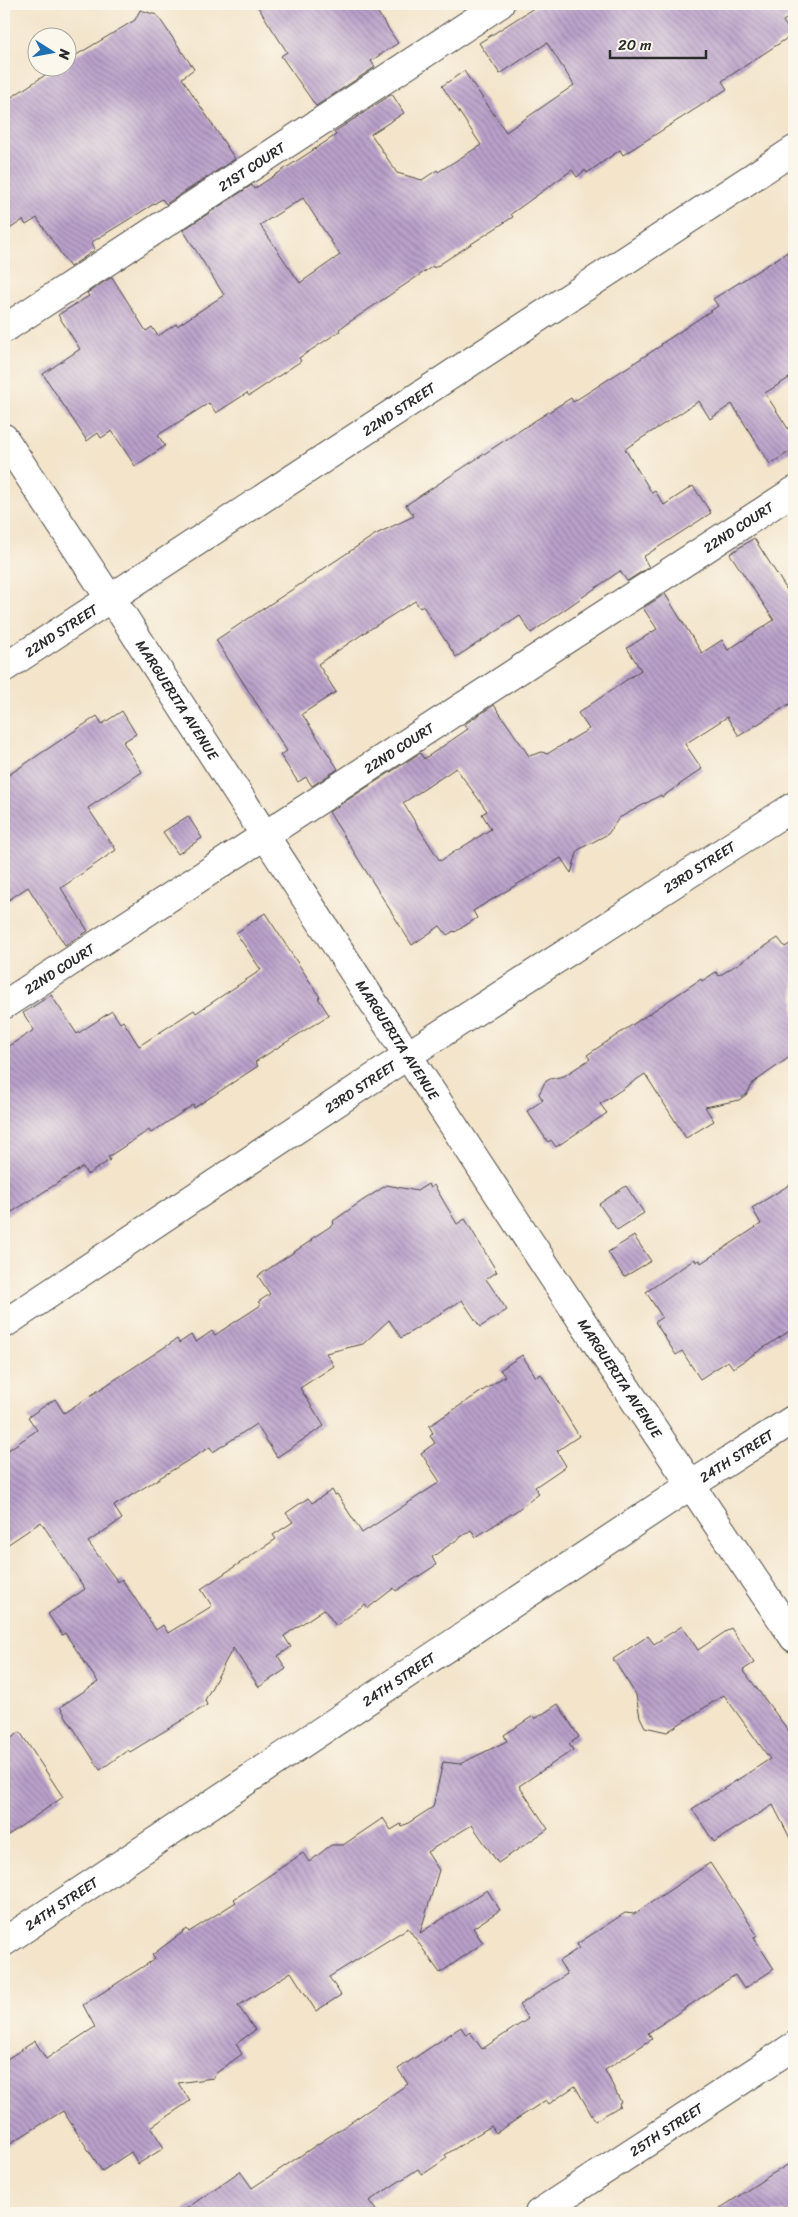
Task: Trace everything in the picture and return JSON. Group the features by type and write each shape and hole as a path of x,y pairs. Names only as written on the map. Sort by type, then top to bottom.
{"street":[{"name":"21ST COURT","path":"4,329 500,4"},
{"name":"22ND STREET","path":"4,668 794,150"},
{"name":"MARGUERITA AVENUE","path":"4,438 110,599 122,614 408,1055 691,1485 794,1638"},
{"name":"22ND COURT","path":"4,1005 794,490"},
{"name":"23RD STREET","path":"4,1324 408,1055 794,806"},
{"name":"24TH STREET","path":"4,1942 691,1485 794,1419"},
{"name":"25TH STREET","path":"539,2213 794,2046"}],"building":[{"path":"256,4 372,4 398,43 371,61 375,67 316,106 281,56 287,52"},
{"path":"540,4 794,4 794,14 783,21 792,35 722,81 727,89 623,155 620,150 587,173 585,170 577,177 572,170 511,214 513,217 434,268 433,266 339,329 340,331 299,358 301,361 249,396 247,393 216,413 209,403 158,435 165,446 135,466 112,431 101,438 98,433 87,441 43,374 80,349 58,315 89,296 87,293 112,277 146,331 152,327 158,336 176,324 177,326 224,295 183,230 252,185 254,189 336,135 334,132 392,94 404,113 371,134 397,173 422,180 481,145 442,86 464,71 506,132 574,85 547,43 500,74 479,43","holes":["303,198 340,255 300,283 260,225"]},
{"path":"140,10 157,15 194,69 182,78 235,159 166,204 162,199 92,242 95,250 70,267 37,218 26,225 23,220 4,233 4,102 41,78 78,78 78,54 135,20"},
{"path":"794,248 794,375 765,393 794,438 794,449 770,464 732,404 710,419 699,401 625,449 652,493 655,491 664,505 693,486 711,513 643,557 649,567 627,581 620,571 531,633 520,616 456,657 423,606 420,608 415,601 364,633 318,664 336,692 302,714 338,769 312,786 306,777 298,782 280,755 287,751 216,640 376,534 414,516 406,505 571,398 573,402 662,345 718,306 713,299"},
{"path":"754,538 794,601 794,701 739,736 727,717 685,744 702,769 662,797 661,795 619,818 608,834 578,850 571,873 561,858 473,911 477,918 455,932 447,935 440,926 412,945 329,812 420,753 424,759 468,729 465,724 494,705 529,756 542,752 547,754 589,729 578,713 641,670 627,648 657,629 643,608 665,594 702,653 722,640 728,650 774,620 730,554","holes":["456,768 487,811 482,814 491,829 440,861 403,803"]},
{"path":"122,711 136,734 123,742 142,772 88,808 116,850 61,888 88,931 65,945 28,887 4,903 4,778 97,716 102,724"},
{"path":"188,816 202,838 178,854 163,832"},
{"path":"265,913 320,997 318,998 329,1015 255,1062 258,1066 194,1108 193,1105 151,1133 149,1130 108,1157 110,1160 87,1175 83,1167 4,1217 4,1049 34,1030 23,1013 51,995 77,1034 112,1011 120,1023 123,1021 139,1046 194,1010 196,1013 261,970 236,933"},
{"path":"778,938 785,947 794,941 794,1054 753,1083 747,1094 739,1100 705,1107 714,1121 686,1138 645,1074 600,1104 607,1113 556,1147 551,1140 548,1142 527,1111 543,1100 539,1094 545,1082 564,1076 590,1059 587,1055 701,979 702,981 716,972 719,976"},
{"path":"794,1182 794,1328 733,1368 728,1361 700,1379 682,1351 676,1355 655,1322 662,1317 646,1292 695,1259 696,1262 700,1260 701,1263 761,1224 752,1208"},
{"path":"428,1184 430,1188 434,1185 457,1224 465,1219 497,1272 486,1279 507,1310 480,1327 462,1300 401,1338 389,1320 363,1344 326,1353 334,1366 300,1388 324,1426 277,1457 256,1424 213,1452 210,1447 114,1506 122,1519 88,1542 118,1582 122,1579 156,1630 163,1625 168,1633 212,1606 201,1589 276,1539 273,1535 293,1522 286,1513 308,1498 312,1503 332,1490 335,1495 337,1494 362,1533 440,1482 421,1453 435,1443 430,1436 433,1433 429,1426 505,1376 500,1370 522,1355 536,1377 541,1374 579,1436 557,1451 566,1466 535,1487 539,1494 516,1511 476,1537 471,1530 432,1557 436,1565 396,1591 394,1588 368,1608 365,1604 336,1626 324,1609 284,1636 291,1647 278,1656 286,1669 259,1687 233,1648 205,1700 207,1705 130,1752 128,1750 100,1770 60,1707 98,1682 65,1633 62,1635 48,1614 85,1589 41,1522 4,1547 4,1453 37,1430 28,1417 55,1399 64,1413 177,1339 179,1343 191,1335 196,1342 212,1331 215,1335 261,1305 258,1302 270,1294 258,1276 334,1224 333,1221 387,1185 417,1191"},
{"path":"626,1186 644,1213 617,1230 599,1204"},
{"path":"634,1236 651,1261 624,1277 608,1252"},
{"path":"682,1626 698,1650 731,1628 754,1663 743,1670 794,1738 794,1846 773,1805 714,1842 692,1809 770,1759 724,1695 667,1732 645,1727 640,1717 636,1695 613,1659 648,1636 654,1644"},
{"path":"558,1704 579,1737 569,1744 573,1750 519,1786 548,1829 498,1863 472,1825 427,1852 439,1870 420,1933 487,1890 500,1910 473,1928 483,1943 440,1973 408,1928 329,1977 341,1995 316,2011 291,1972 238,2006 255,2030 236,2044 242,2054 215,2074 213,2078 178,2083 190,2101 151,2127 164,2148 138,2164 131,2152 102,2171 63,2111 4,2147 4,2061 35,2041 46,2059 95,2027 83,2005 155,1959 152,1955 187,1929 189,1932 236,1902 234,1899 303,1853 309,1862 331,1845 343,1845 383,1818 391,1830 401,1824 402,1827 433,1807 443,1762 460,1764 507,1741 504,1735 533,1716 535,1719"},
{"path":"20,1732 63,1797 4,1838 4,1743"},
{"path":"710,1863 757,1935 754,1938 774,1969 744,1989 735,1975 648,2033 652,2039 605,2070 621,2102 619,2103 620,2106 595,2121 575,2086 549,2104 546,2100 496,2133 491,2126 445,2155 447,2158 422,2175 418,2169 369,2201 378,2213 180,2213 240,2171 252,2188 408,2084 398,2069 461,2027 466,2035 470,2032 482,2049 528,2019 519,2005 567,1974 559,1961 579,1948 577,1944 625,1913 634,1914"},
{"path":"794,2161 794,2213 713,2213 772,2174"}]}
